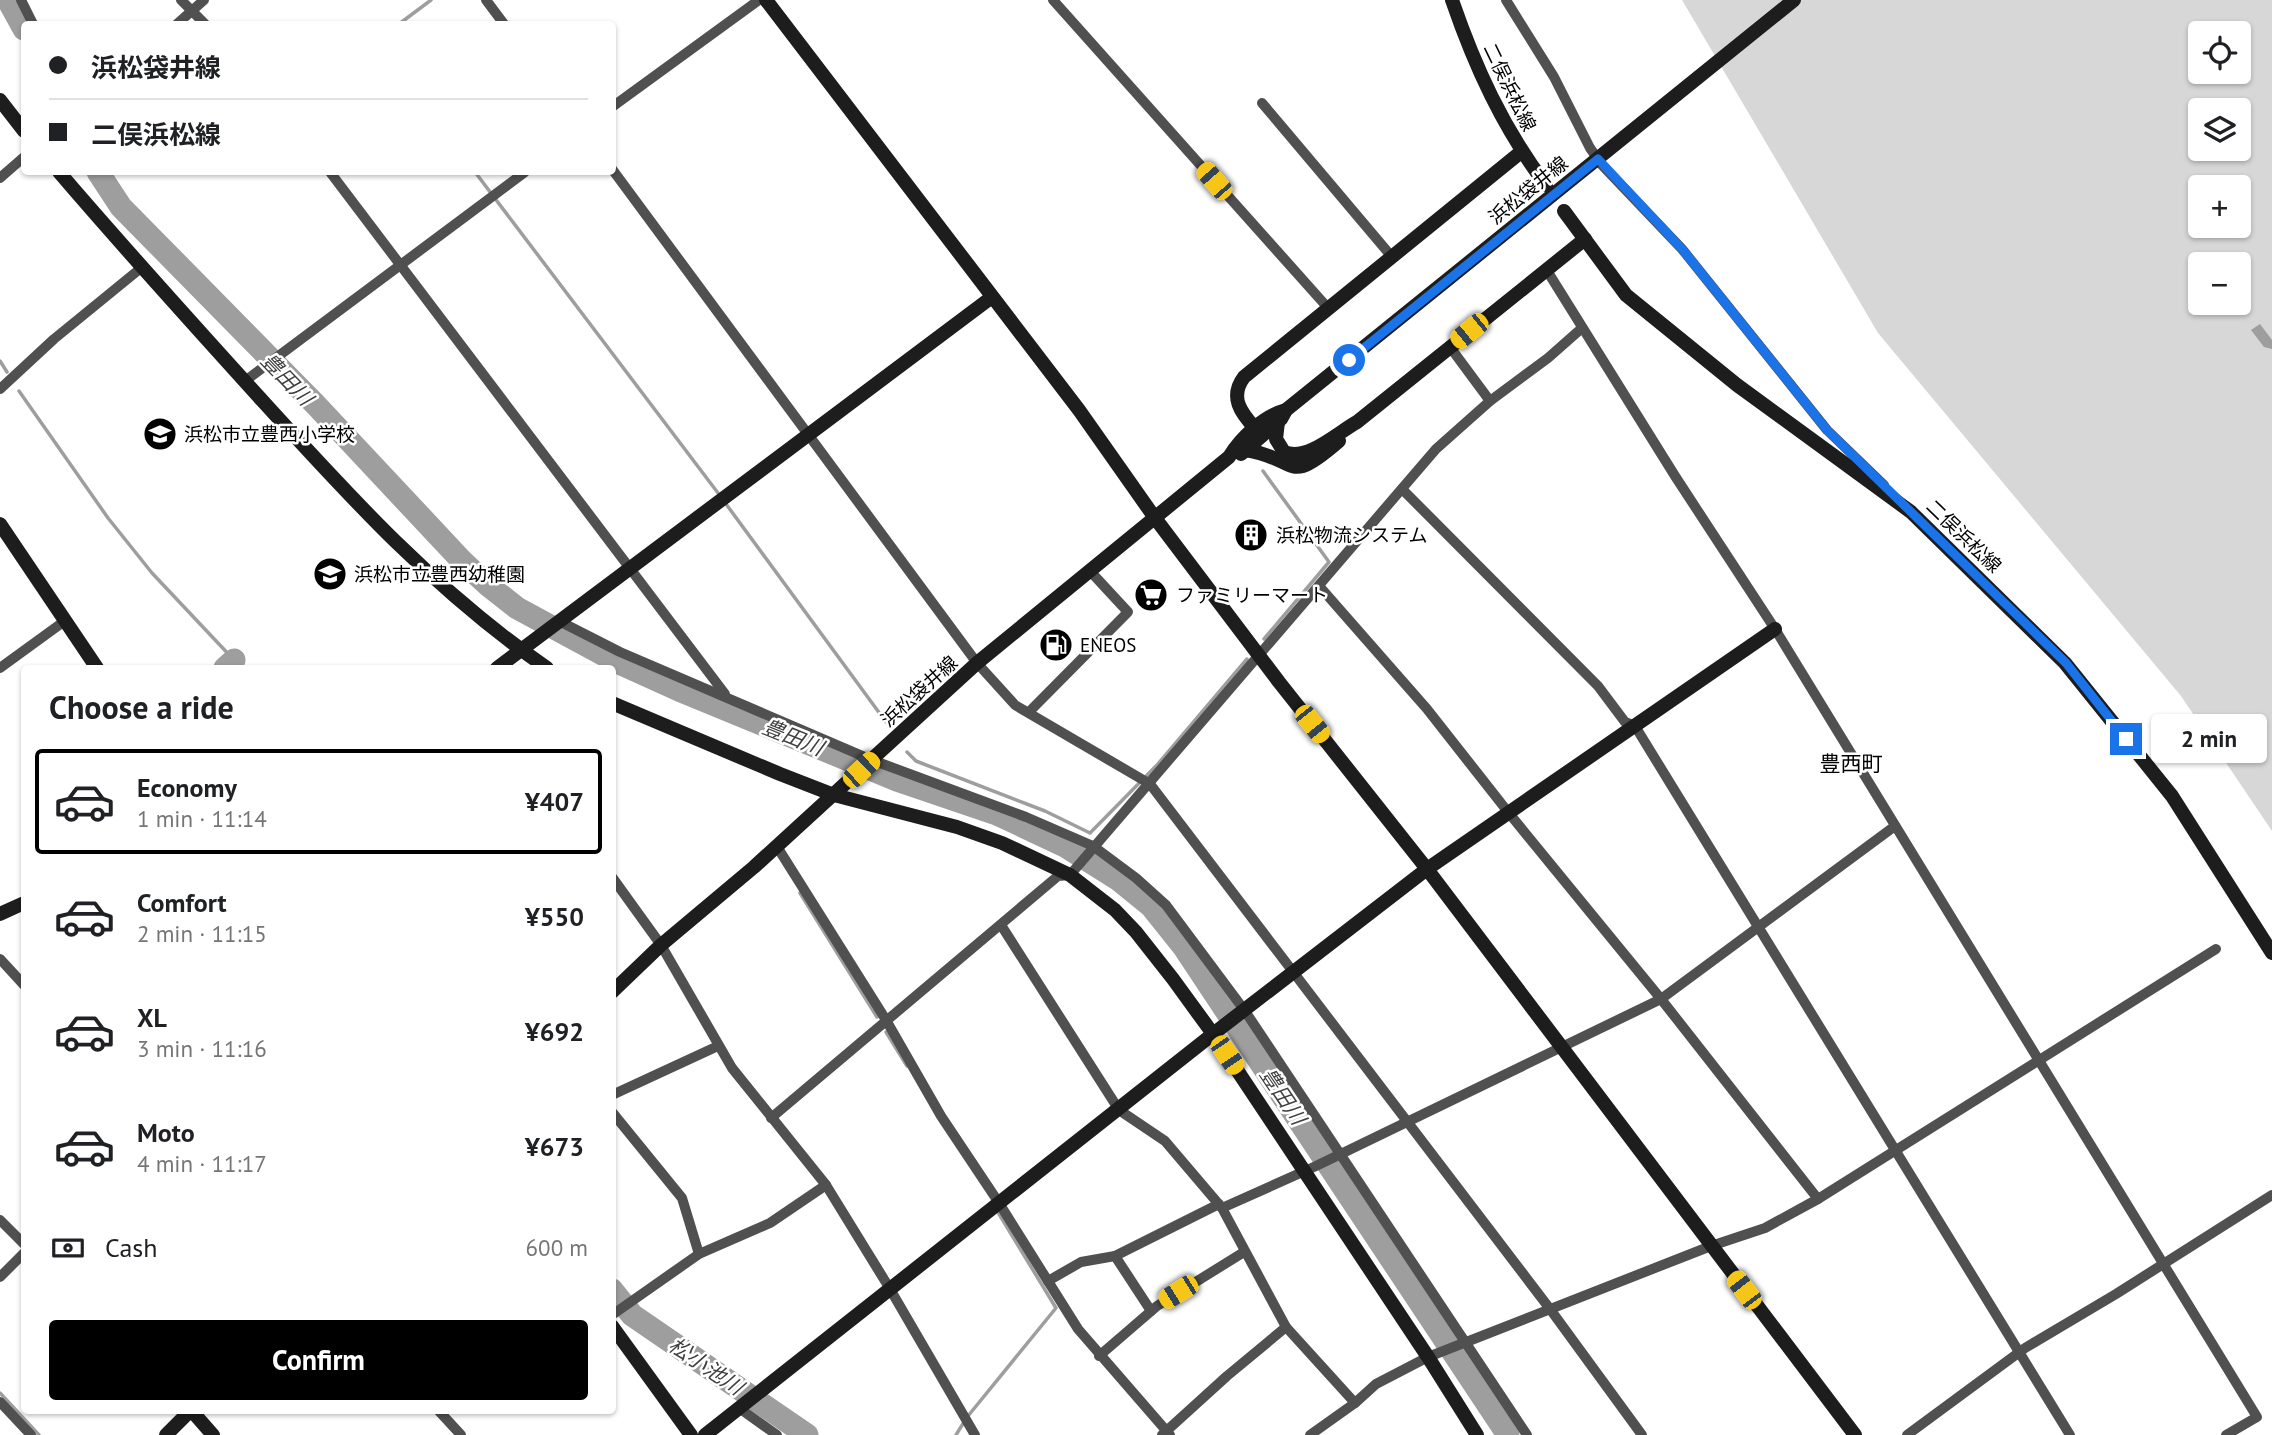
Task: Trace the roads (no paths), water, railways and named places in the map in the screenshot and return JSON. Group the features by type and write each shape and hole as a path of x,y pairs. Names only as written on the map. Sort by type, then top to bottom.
{"street":[{"path":"21,0 32,21"},
{"path":"181,0 202,21"},
{"path":"180,21 204,0"},
{"path":"486,0 503,21"},
{"path":"616,104 759,0"},
{"path":"766,0 1079,410 1155,518 1279,682 1427,869 1855,1435"},
{"path":"1053,0 1328,308"},
{"name":"二俣浜松線","path":"1452,0 1468,48 1487,89 1521,152 1546,185"},
{"path":"1506,0 1554,77 1598,159 1682,249 1827,430 1911,512"},
{"name":"浜松袋井線","path":"616,988 754,867 977,663 1229,457 1245,450 1278,422 1286,410 1794,0"},
{"path":"0,100 21,127"},
{"path":"1262,103 1392,257"},
{"path":"1255,428 1237,402 1240,383 1258,365 1521,152"},
{"path":"0,178 21,160"},
{"path":"616,174 809,432 977,663 1015,705 1150,783 1550,1309 1642,1435"},
{"path":"62,175 141,268 365,513 435,580 520,650 542,665"},
{"path":"332,175 726,697"},
{"path":"245,381 522,175"},
{"name":"二俣浜松線","path":"1564,211 1626,295 1737,385 1911,512 2066,663 2172,796 2272,953"},
{"path":"1278,422 1275,434 1278,446 1284,452 1298,455 1307,453 1357,422 1585,239"},
{"path":"0,389 78,319 141,268"},
{"path":"1546,269 1775,629 2257,1417 2226,1435"},
{"path":"501,665 992,297"},
{"path":"771,1118 1058,876 1074,871 1436,449 1490,401 1548,358 1582,328"},
{"path":"1450,347 1490,401"},
{"name":"浜松袋井線","path":"1229,457 1236,446 1255,428 1275,413 1286,410"},
{"path":"1245,450 1261,453 1292,468 1305,467 1341,440 1357,422"},
{"path":"1402,489 1598,686 1625,722 1635,726 2070,1435"},
{"path":"0,524 95,665"},
{"path":"1029,712 1128,612 1090,571"},
{"path":"1320,587 1427,709 1818,1199"},
{"path":"0,668 66,620"},
{"path":"558,622 620,652 872,760 1026,817 1093,846 1136,878 1166,905 1243,1012 1527,1435"},
{"path":"705,1435 1427,869 1775,629"},
{"path":"616,705 834,794 957,827 1074,871 1136,932 1218,1031 1433,1354 1477,1435"},
{"path":"1048,1281 1081,1262 1115,1256 1220,1206 1310,1169 1661,999 1895,826"},
{"path":"776,845 886,1020 995,1206 1078,1329 1166,1434 1227,1376 1286,1327"},
{"path":"616,883 661,946 738,1077 826,1185 975,1435"},
{"path":"0,914 21,904"},
{"path":"1000,925 1119,1110 1165,1141 1220,1206 1286,1327 1355,1403"},
{"path":"1310,1435 1355,1403 1376,1384 1433,1354 1711,1246 1765,1228 1818,1199 2216,949"},
{"path":"0,959 21,982"},
{"path":"616,1093 718,1046"},
{"path":"616,1117 682,1198 699,1254"},
{"path":"616,1312 699,1254 770,1223 826,1185"},
{"path":"1907,1435 2019,1352 2272,1195"},
{"path":"0,1220 21,1241"},
{"path":"1099,1356 1151,1311 1244,1252"},
{"path":"0,1277 21,1256"},
{"path":"1115,1256 1151,1311"},
{"path":"616,1332 691,1435"},
{"path":"0,1402 31,1435"},
{"path":"740,1408 777,1435"},
{"path":"166,1435 187,1414"},
{"path":"195,1414 213,1435"},
{"path":"442,1414 461,1435"}],"waterway":[{"name":"豊田川","path":"8,0 21,24"},
{"path":"403,21 431,0"},
{"name":"豊田川","path":"100,175 121,207 315,404 463,562 517,608 617,662 679,690 897,780 997,814 1065,846 1119,880 1151,906 1183,946 1508,1435"},
{"path":"477,175 718,493"},
{"path":"0,361 7,372"},
{"path":"19,391 108,518 152,573 234,660"},
{"path":"1263,471 1329,562 1264,639"},
{"path":"726,504 886,722"},
{"path":"907,752 916,761 1045,811 1090,833 1158,764 1247,659"},
{"name":"松小池川","path":"228,665 234,660"},
{"path":"800,893 877,1017"},
{"path":"886,1032 907,1066"},
{"path":"968,1416 1056,1308 996,1209"},
{"name":"松小池川","path":"616,1295 632,1315 807,1435"},
{"path":"0,1393 39,1435"},
{"path":"956,1435 964,1422"}],"place":[{"name":"浜松市立豊西小学校","path":"160,434"},
{"name":"浜松物流システム","path":"1251,535"},
{"name":"浜松市立豊西幼稚園","path":"330,574"},
{"name":"ファミリーマート","path":"1151,595"},
{"name":"ENEOS","path":"1056,645"}],"district":[{"name":"豊西町","path":"1851,763"}]}
